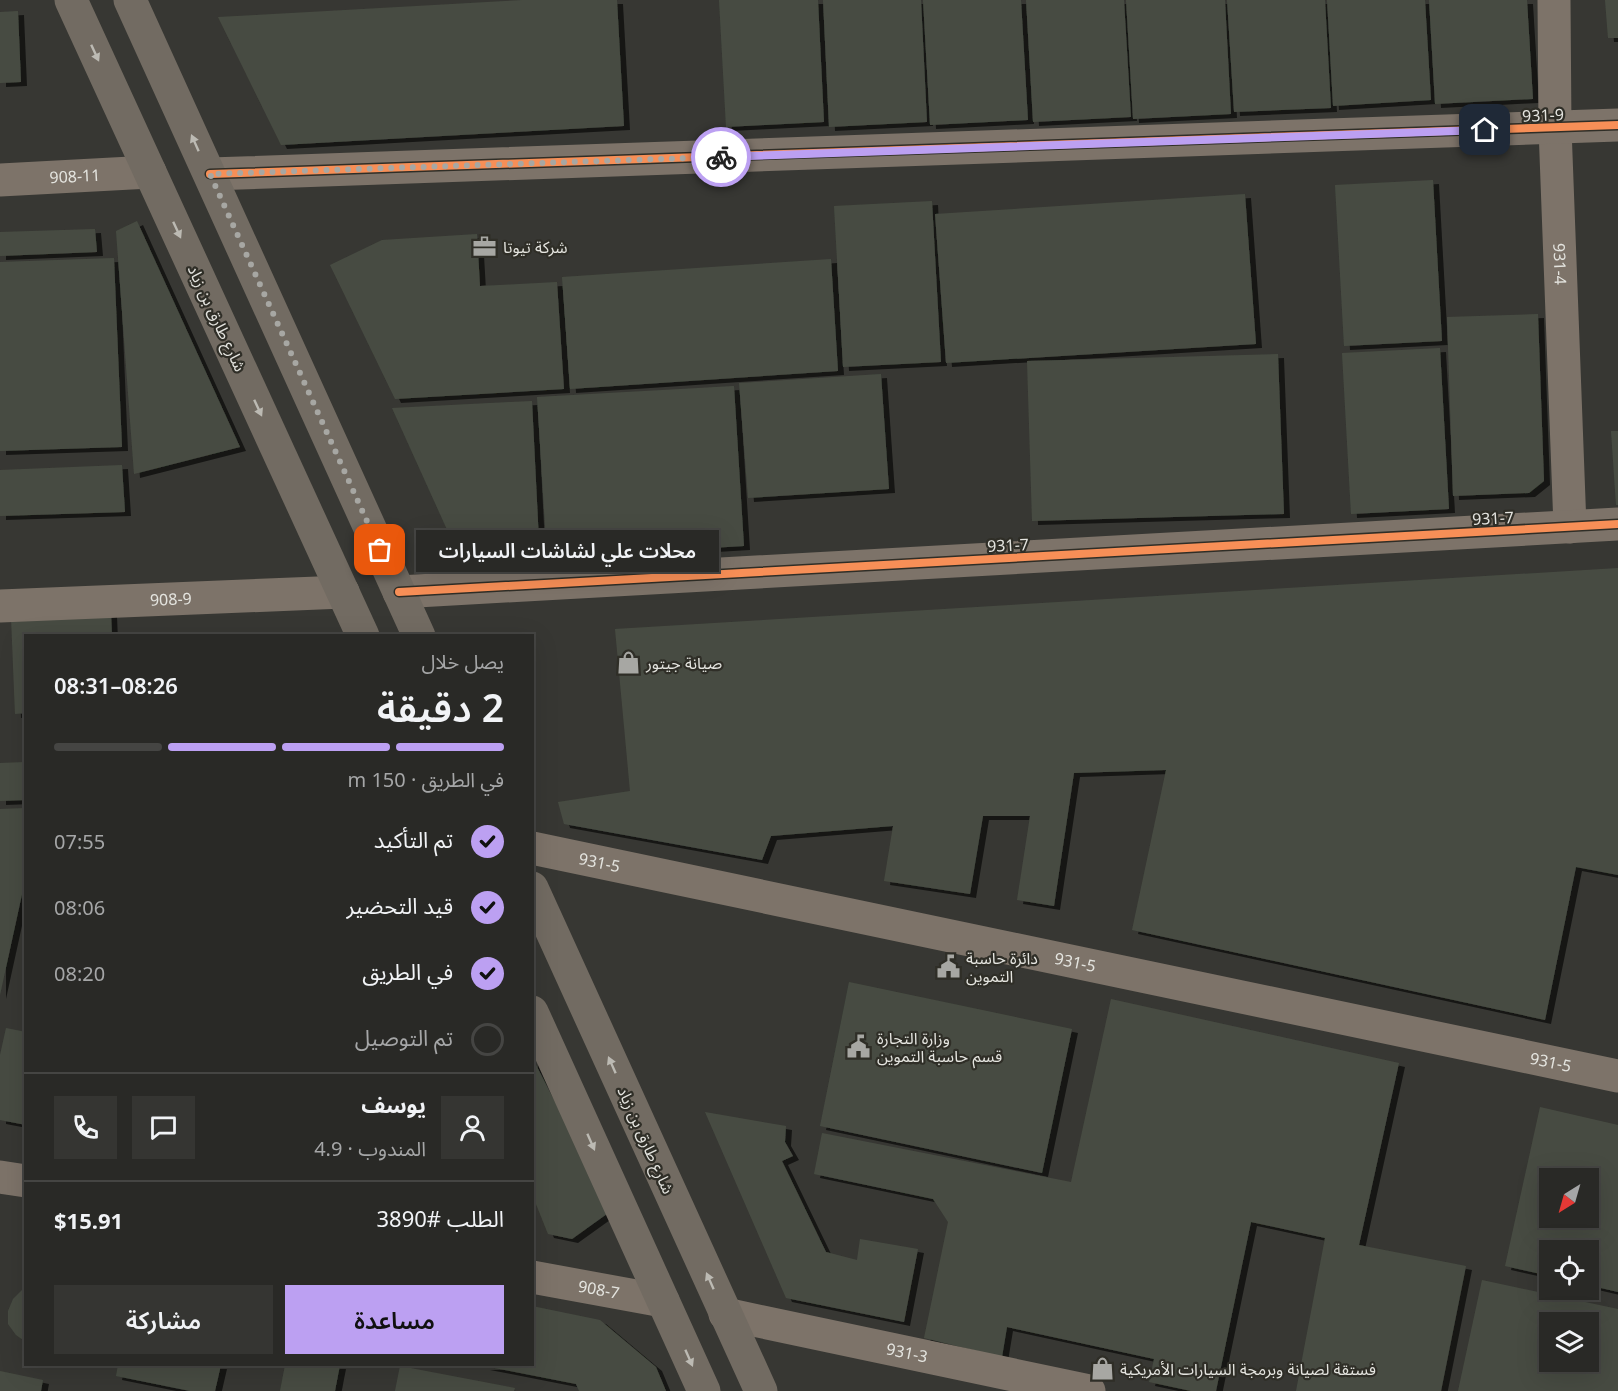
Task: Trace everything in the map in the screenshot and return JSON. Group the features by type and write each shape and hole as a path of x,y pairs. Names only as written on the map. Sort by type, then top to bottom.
{"main road":[{"name":"شارع طارق بن زياد","path":"71,0 362,634"},
{"path":"130,0 417,634"},
{"name":"شارع طارق بن زياد","path":"534,892 761,1391"},
{"path":"534,1016 704,1391"}],"street":[{"name":"931-4","path":"1554,0 1555,128 1570,527"},
{"name":"931-9","path":"210,174 1618,125"},
{"name":"908-11","path":"0,180 150,172"},
{"name":"931-7","path":"399,592 1618,525"},
{"name":"908-9","path":"0,606 342,592"},
{"name":"931-5","path":"534,848 1618,1076"},
{"path":"0,1176 24,1181"},
{"name":"908-7","path":"534,1277 663,1301"},
{"name":"931-3","path":"725,1314 1089,1391"}],"building":[{"path":"522,0 617,0 624,126 281,145 218,17"},
{"path":"719,0 818,0 824,122 726,127"},
{"path":"823,0 921,0 927,122 829,127"},
{"path":"923,0 1021,0 1028,120 930,125"},
{"path":"1026,0 1124,0 1131,117 1033,122"},
{"path":"1126,0 1225,0 1231,114 1133,119"},
{"path":"1227,0 1325,0 1331,108 1234,112"},
{"path":"1327,0 1425,0 1431,100 1333,106"},
{"path":"1429,0 1527,0 1533,99 1435,104"},
{"path":"1605,0 1618,0 1618,38 1608,38"},
{"path":"18,11 21,82 0,83 0,12"},
{"path":"1433,180 1442,341 1344,346 1335,185"},
{"path":"1245,194 1256,344 946,363 935,214"},
{"path":"932,201 941,362 843,367 834,206"},
{"path":"137,221 240,447 134,474 116,231"},
{"path":"95,229 97,252 0,256 0,232"},
{"path":"477,234 480,286 557,282 564,389 395,399 330,265 382,240"},
{"path":"114,258 122,447 0,451 0,262"},
{"path":"831,259 838,371 570,389 562,277"},
{"path":"1538,314 1544,481 1529,493 1453,496 1447,317"},
{"path":"1440,348 1449,509 1351,514 1342,353"},
{"path":"1278,354 1284,514 1032,521 1027,361"},
{"path":"881,374 889,489 748,498 739,383"},
{"path":"734,386 744,546 547,558 537,397"},
{"path":"532,401 539,541 454,545 392,408"},
{"path":"1611,431 1618,431 1618,505 1616,505"},
{"path":"122,465 125,512 0,516 0,470"},
{"path":"1618,568 1618,875 1576,867 1545,1020 1132,930 1166,770 1074,773 1054,906 1017,900 1030,816 983,816 970,894 884,881 893,826 771,836 762,860 564,824 558,802 630,791 615,629"},
{"path":"111,612 112,634 24,634 24,713 15,714 11,617"},
{"path":"24,762 24,800 0,801 0,763"},
{"path":"24,808 24,885 0,995 0,809"},
{"path":"849,982 1072,1029 1042,1173 820,1126"},
{"path":"1111,999 1399,1063 1359,1245 1466,1266 1441,1391 1296,1391 1325,1238 1251,1222 1216,1391 1191,1391 1149,1382 1154,1359 1007,1327 1002,1357 924,1338 948,1222 933,1199 814,1174 822,1133 1071,1182"},
{"path":"6,1028 24,1032 24,1125 0,1120 0,1055"},
{"path":"534,1061 611,1211 572,1239 548,1234 534,1199"},
{"path":"1540,1107 1618,1125 1618,1292 1599,1288 1599,1240 1539,1240 1539,1274 1505,1266"},
{"path":"705,1112 786,1126 785,1142 793,1156 782,1161 826,1252 857,1260 860,1239 918,1249 904,1322 786,1298"},
{"path":"1482,1280 1539,1292 1539,1300 1576,1300 1618,1309 1618,1391 1458,1391"},
{"path":"24,1290 24,1341 16,1335 8,1324 8,1311 13,1299"},
{"path":"534,1306 600,1320 656,1367 666,1391 579,1391 576,1384 484,1366 534,1366"},
{"path":"118,1366 221,1366 215,1391 190,1391 116,1376"},
{"path":"285,1366 340,1366 335,1391 280,1391"},
{"path":"400,1366 515,1388 514,1391 395,1391"},
{"path":"0,1371 43,1380 41,1391 0,1391"}],"cycle path":[{"path":"210,174 1618,125"},
{"path":"399,592 1618,524"}],"way so far":[{"path":"380,550 210,174 721,157"}],"place":[{"name":"شركة تيوتا","path":"485,247"},
{"name":"محلات علي لشاشات السيارات","path":"380,550"},
{"name":"صيانة جيتور","path":"628,663"},
{"name":"دائرة حاسبة التموين","path":"948,967"},
{"name":"وزارة التجارة قسم حاسبة التموين","path":"859,1047"},
{"name":"فستقة لصيانة وبرمجة السيارات الأمريكية","path":"1102,1369"}],"route":[{"path":"721,157 1485,130"}]}
